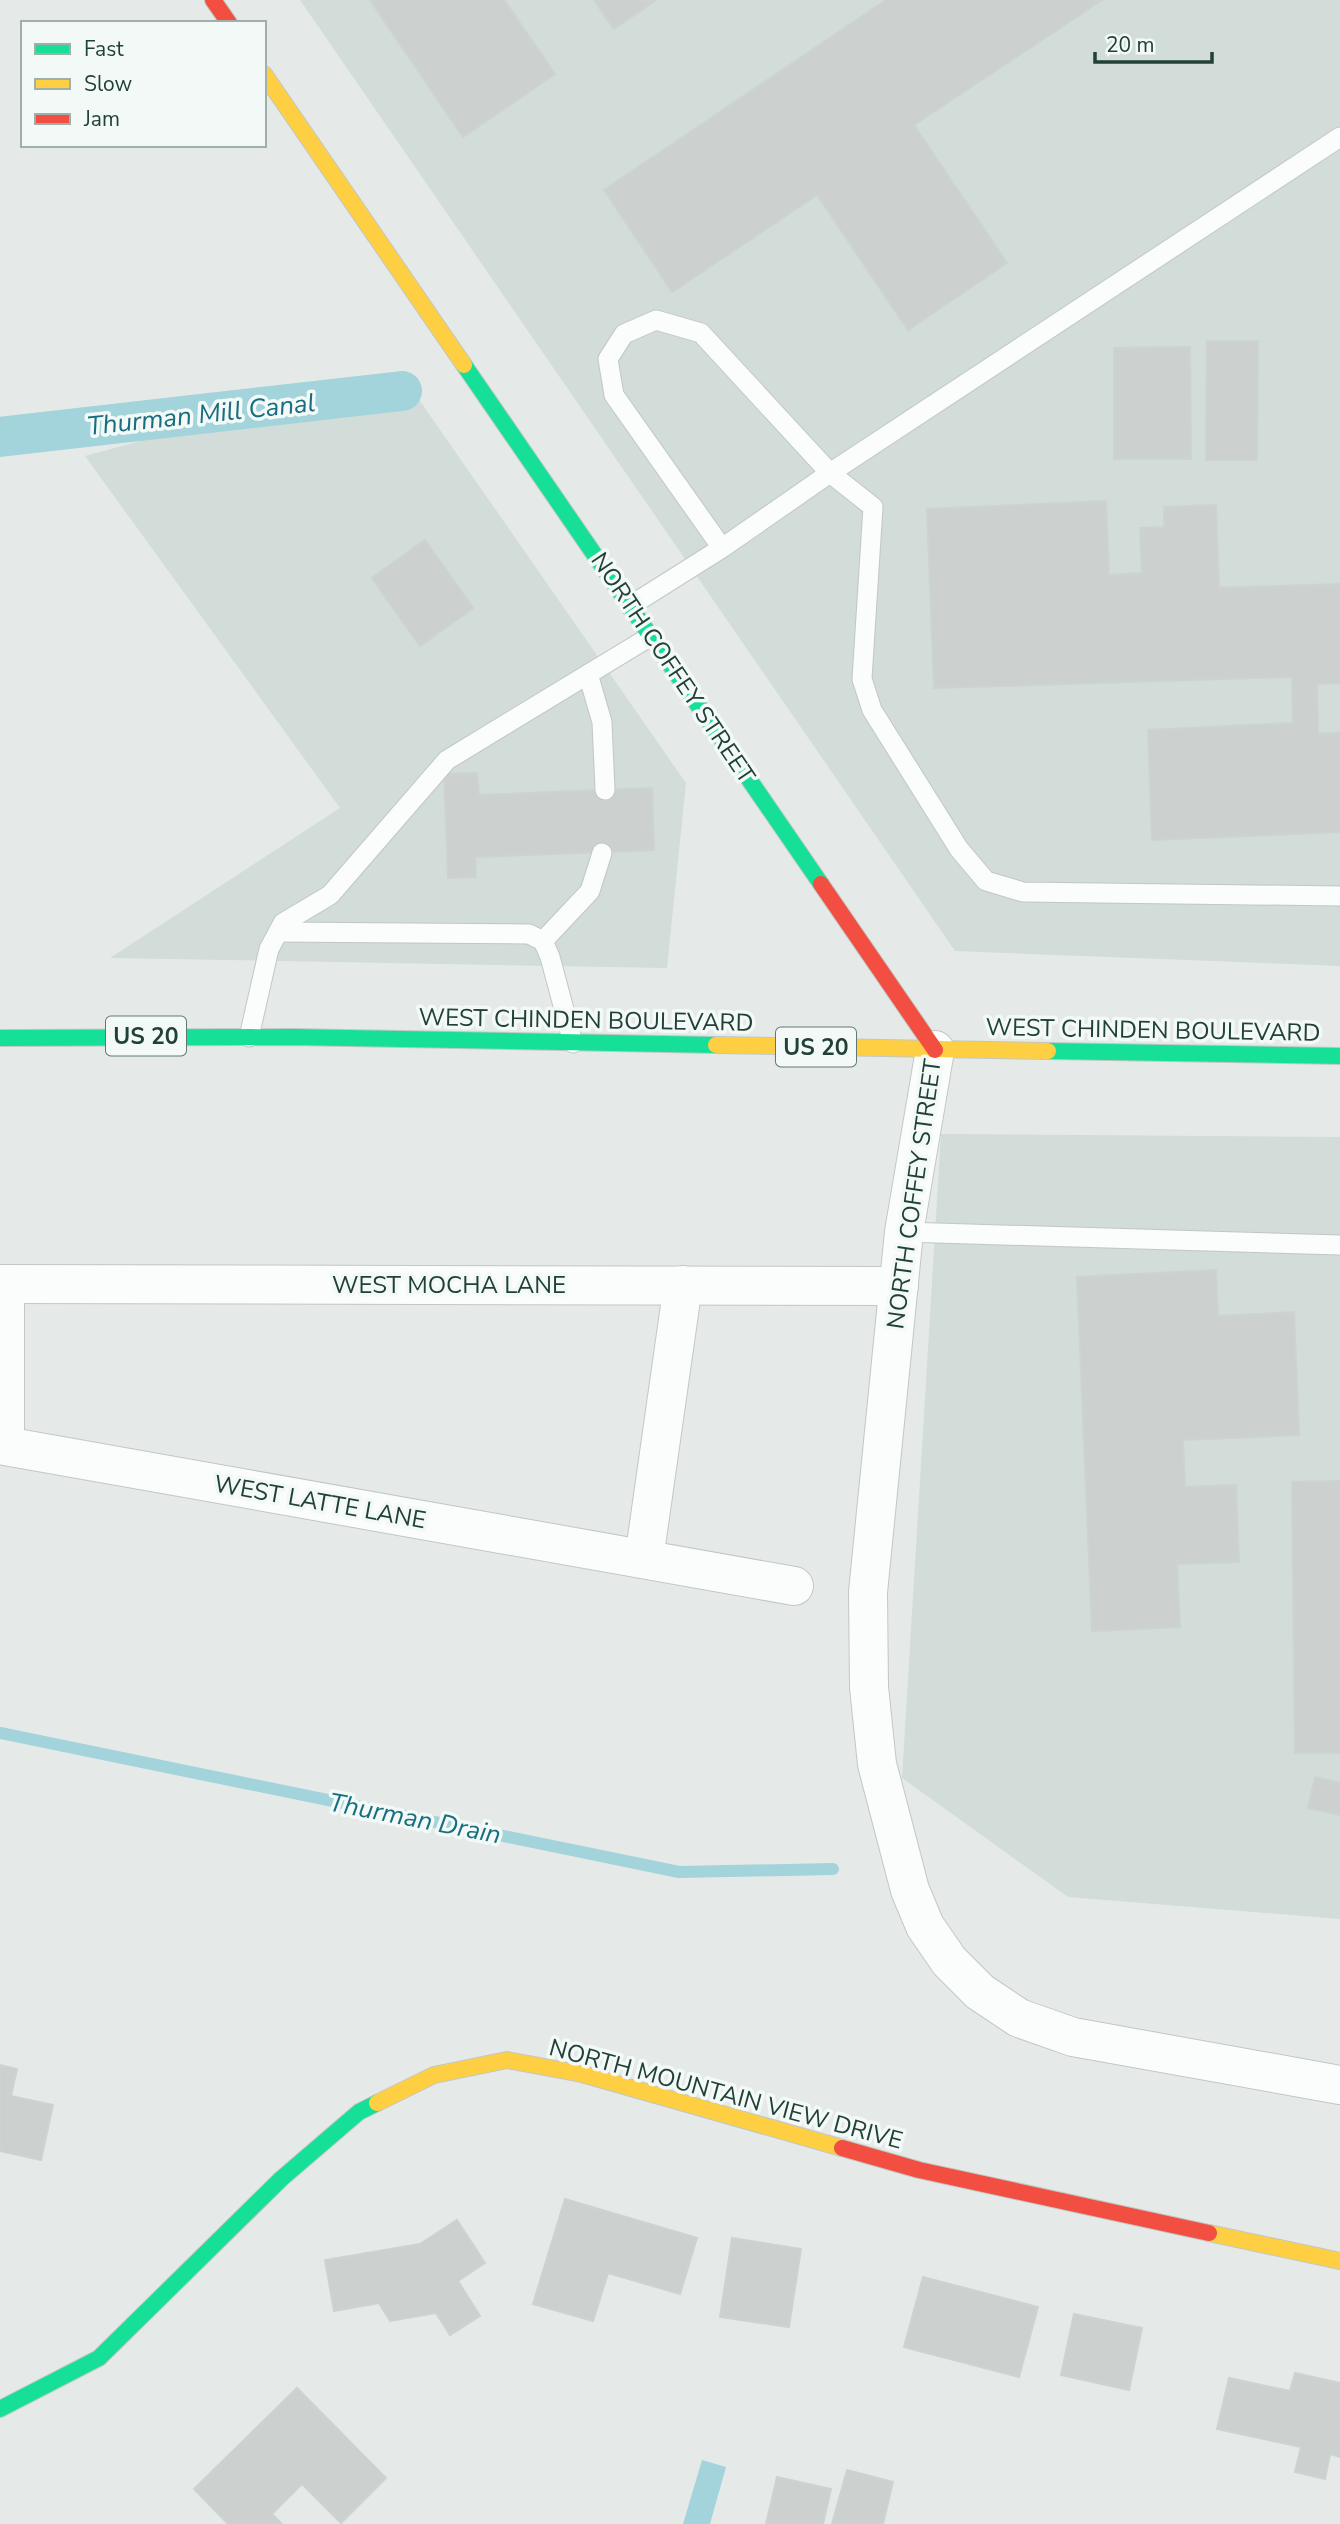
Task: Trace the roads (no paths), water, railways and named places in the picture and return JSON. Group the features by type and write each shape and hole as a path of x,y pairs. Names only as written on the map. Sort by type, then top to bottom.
{"street":[{"path":"213,0 228,21"},
{"name":"NORTH COFFEY STREET","path":"266,77 935,1049 904,1232 868,1592 869,1687 877,1764 910,1890 925,1926 949,1961 980,1992 1020,2018 1073,2037 1340,2084"},
{"name":"WEST CHINDEN BOULEVARD","path":"0,1038 249,1037 1340,1056"},
{"name":"WEST MOCHA LANE","path":"2,1284 899,1286"},
{"name":"WEST LATTE LANE","path":"2,1284 5,1446 794,1586"},
{"path":"644,1559 683,1285"},
{"name":"NORTH MOUNTAIN VIEW DRIVE","path":"0,2409 99,2358 281,2179 359,2112 433,2075 507,2060 582,2074 919,2170 1340,2261"}],"lane":[{"path":"630,606 722,548 830,473 1340,137"},
{"path":"722,548 614,394 608,359 624,334 656,320 701,333 830,473 873,507 862,679 872,710 959,849 986,881 1023,892 1340,896"},
{"path":"249,1037 269,949 283,923 330,895 447,760 651,636"},
{"path":"588,674 602,722 605,790"},
{"path":"542,941 590,891 602,853"},
{"path":"278,932 529,933 542,941 550,957 572,1043"},
{"path":"904,1232 1340,1245"}],"water":[{"path":"702,2460 726,2467 710,2524 683,2524"}],"waterway":[{"name":"Thurman Mill Canal","path":"0,437 402,391"},
{"name":"Thurman Drain","path":"0,1733 679,1872 833,1869"}]}
